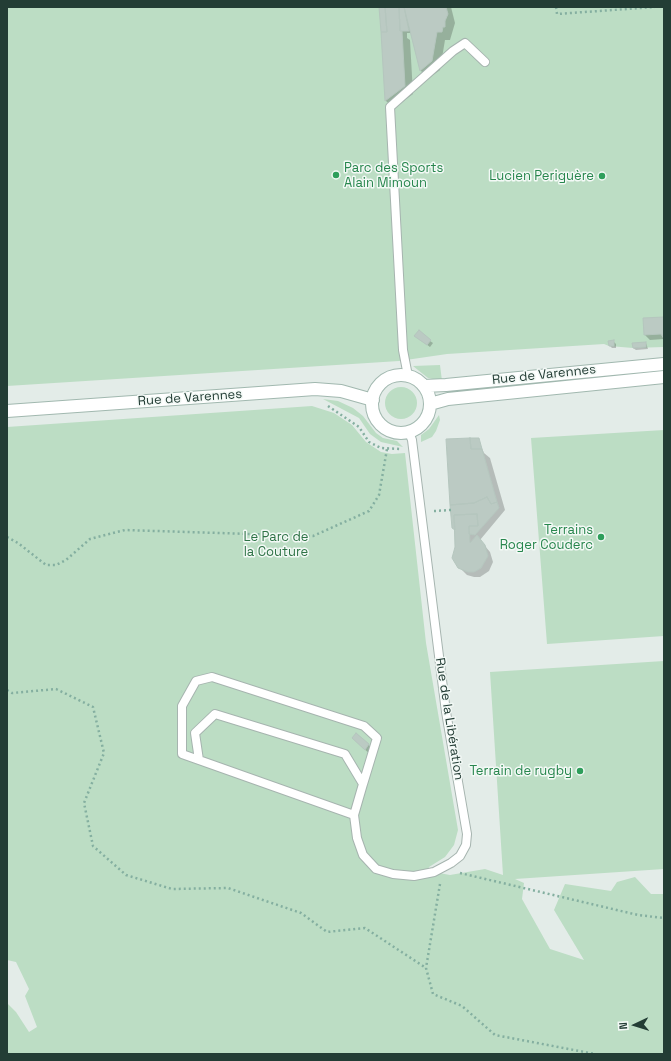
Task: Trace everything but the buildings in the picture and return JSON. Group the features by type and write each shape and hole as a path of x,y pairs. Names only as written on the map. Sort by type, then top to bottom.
{"street":[{"name":"Rue de Varennes","path":"424,386 664,364"},
{"path":"394,376 408,376 417,380 424,386 429,394 429,413 424,422 418,428 409,432 399,433 390,431 382,426 376,418 373,409 373,400 381,383 394,376"},
{"name":"Rue de Varennes","path":"430,404 448,399 664,377"},
{"name":"Rue de Varennes","path":"7,410 315,389 341,391 373,400"}],"lane":[{"path":"408,376 404,350 390,106 453,51 465,43 485,62"},
{"name":"Rue de la Libération","path":"354,815 357,838 363,855 376,869 393,874 414,876 442,869 460,856 466,845 467,834 446,712 414,450 409,432"},
{"path":"212,677 364,726 377,738 362,784 354,815 182,754 182,706 196,681 212,677"},
{"path":"199,760 195,733 215,714 345,754 362,784"}],"path":[{"path":"556,7 557,14 655,7"},
{"path":"325,406 331,407 359,427 369,442 381,448 414,450"},
{"path":"7,538 18,543 46,565 56,565 66,560 90,539 125,530 313,536 369,511 379,495 387,449"},
{"path":"7,690 12,693 56,689 93,707 104,753 84,803 93,846 126,874 172,889 228,888 301,914 327,932 365,928 426,968"},
{"path":"595,1054 495,1035 462,1006 433,994 426,968 442,869 638,915 664,918"}],"green space":[{"name":"Parc des Sports Alain Mimoun","path":"7,7 664,7 664,347 633,348 609,346 604,344 447,354 399,361 7,386"},
{"path":"440,365 442,381 428,378 413,366"},
{"path":"401,387 407,388 414,394 417,403 416,409 410,416 401,419 395,418 388,412 385,403 386,397 392,390"},
{"path":"323,399 338,401 353,408 363,416 376,433 383,438 397,441 403,447 381,442 370,434 359,418"},
{"name":"Le Parc de la Couture","path":"312,406 334,413 352,425 366,442 381,452 392,454 405,453 426,643 458,830 454,845 445,857 429,867 428,871 450,875 485,869 503,875 490,672 664,661 664,869 515,879 524,883 522,899 550,949 584,960 554,910 565,884 611,891 617,882 635,877 651,894 664,894 664,1054 7,1054 7,1003 16,1012 29,1032 37,1027 25,996 29,989 16,962 7,960 7,427"},
{"path":"439,415 440,420 432,437 421,442 421,435 429,429"},
{"name":"Terrains Roger Couderc","path":"664,430 664,636 547,644 531,438"}],"place":[{"name":"Parc des Sports Alain Mimoun","path":"336,175"},
{"name":"Lucien Periguère","path":"602,176"},
{"name":"Terrains Roger Couderc","path":"601,537"},
{"name":"Terrain de rugby","path":"580,771"}]}
